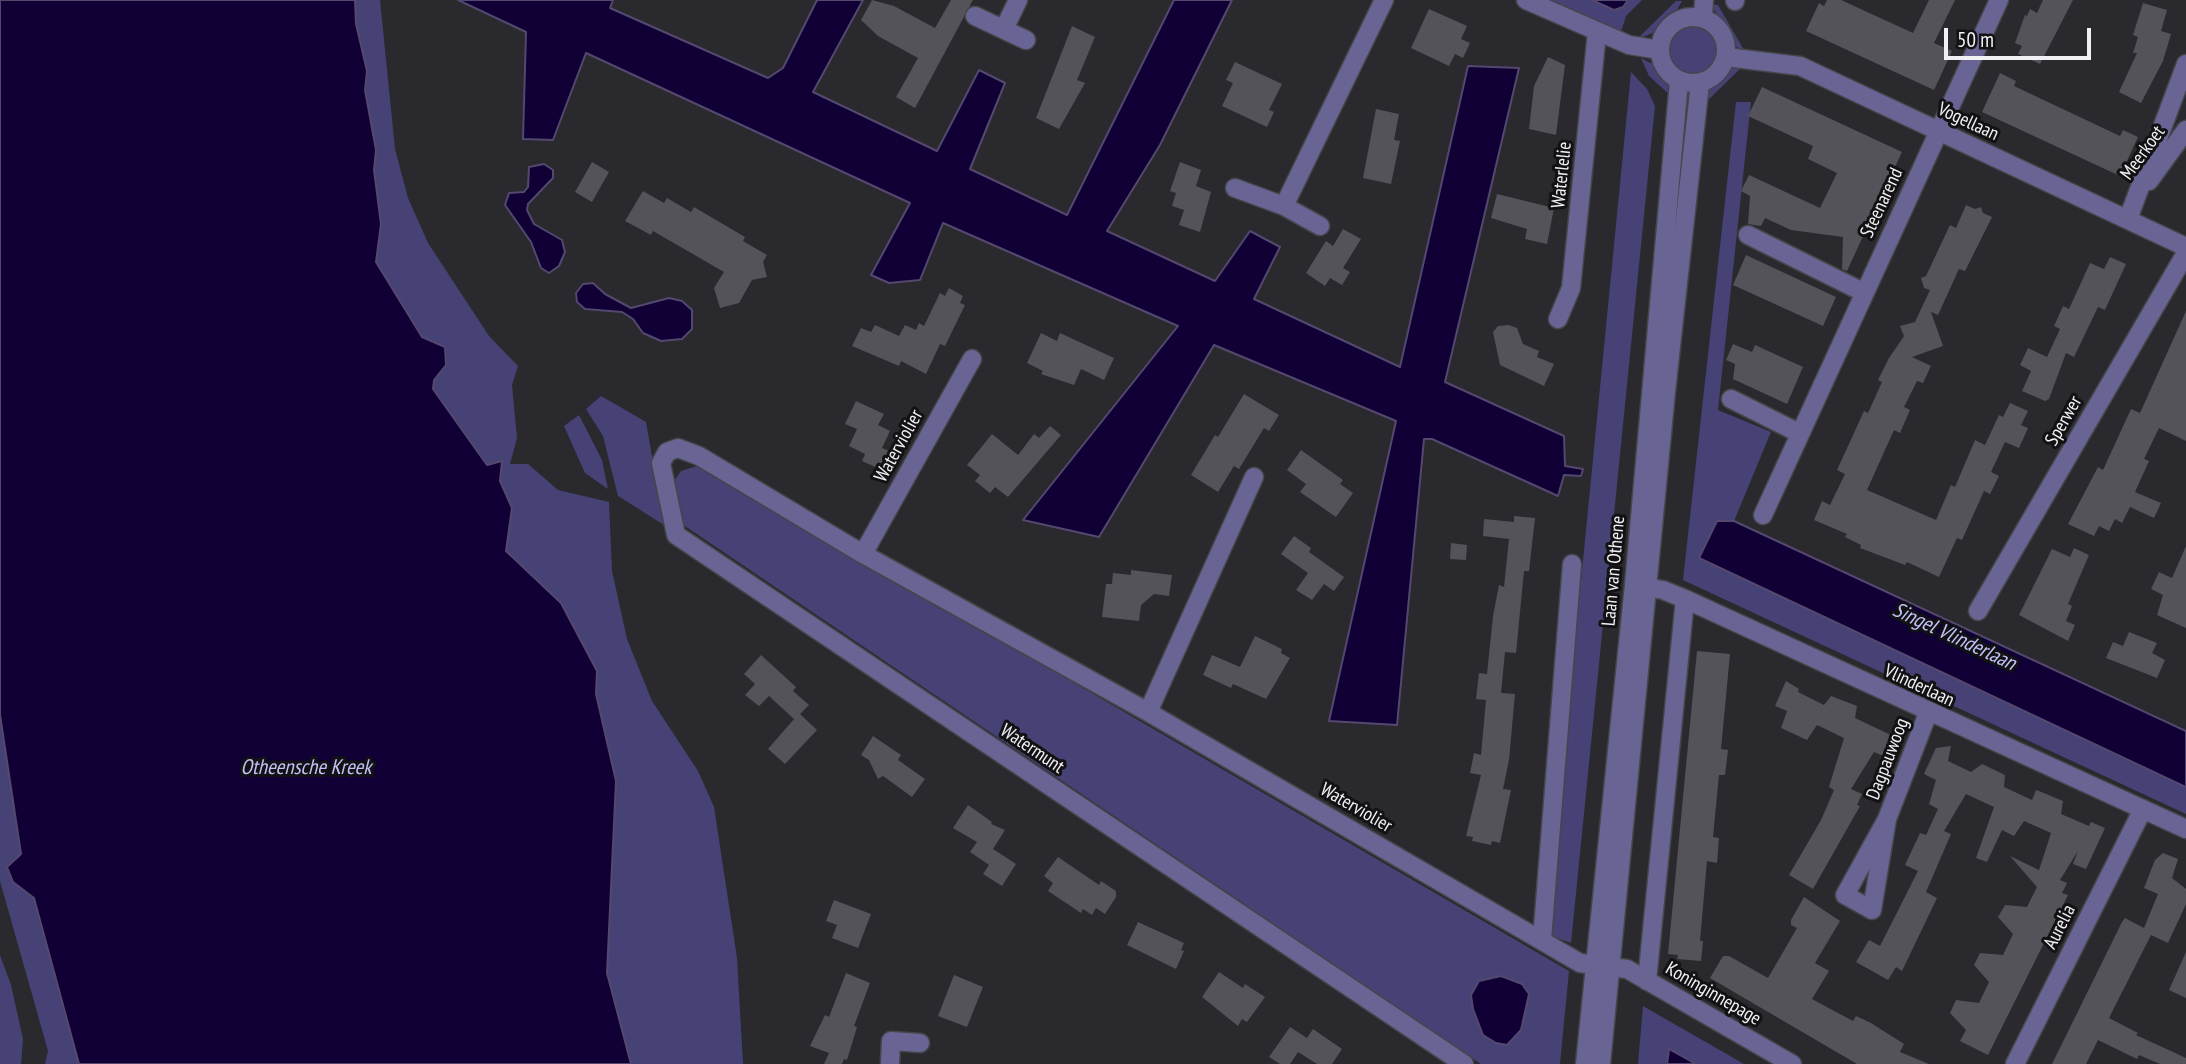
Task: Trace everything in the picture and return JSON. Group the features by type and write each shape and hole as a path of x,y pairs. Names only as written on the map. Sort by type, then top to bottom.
{"street":[{"path":"1004,29 1018,0"},
{"path":"1284,206 1384,0"},
{"path":"1526,0 1629,45 1660,50"},
{"path":"1693,12 1719,29 1726,47 1726,57 1717,74 1700,83 1679,81 1665,68 1660,50 1668,29 1693,12 1704,0"},
{"name":"Steenarend","path":"1763,515 1863,292 2000,0"},
{"path":"975,16 1026,40"},
{"name":"Waterlelie","path":"1558,319 1571,288 1597,32"},
{"name":"Vogellaan","path":"1726,57 1800,66 2186,247"},
{"name":"Meerkoet","path":"2128,219 2165,120 2183,84 2186,64"},
{"name":"Laan van Othene","path":"1641,586 1679,81"},
{"name":"Laan van Othene","path":"1601,1064 1603,966 1641,586 1700,83"},
{"name":"Meerkoet","path":"2135,201 2186,129 2165,120"},
{"path":"1235,188 1284,206 1320,226"},
{"path":"1748,235 1863,292"},
{"name":"Sperwer","path":"1978,611 2186,253"},
{"name":"Waterviolier","path":"863,554 972,359"},
{"path":"1731,399 1799,432"},
{"name":"Watermunt","path":"699,456 678,449 667,452 661,463 676,535 1464,1064"},
{"name":"Waterviolier","path":"699,456 863,554 1148,712 1580,963 1603,966"},
{"path":"1148,712 1254,477"},
{"path":"1542,940 1573,564"},
{"name":"Vlinderlaan","path":"1641,586 1685,599 2186,830"},
{"path":"1647,981 1685,599"},
{"name":"Dagpauwoog","path":"1887,819 1928,713"},
{"name":"Aurelia","path":"2015,1064 2143,809"},
{"name":"Laan van Othene","path":"1585,1064 1603,966"},
{"name":"Koninginnepage","path":"1603,966 1627,969 1792,1064"},
{"path":"890,1064 891,1041 920,1043"}],"shaded area":[{"path":"355,0 380,0 395,149 408,198 428,243 489,336 518,366 512,385 517,438 510,464 528,464 558,490 609,502 612,571 627,639 652,701 698,771 714,807 737,958 743,1064 631,1064 607,973 616,781 596,694 597,671 561,603 506,551 512,508 500,481 502,462 488,465 433,389 434,380 446,365 422,337 376,262 381,224 374,170 376,150 365,90 367,71 356,24"},
{"path":"1545,0 1592,0 1614,10 1623,7 1628,0 1642,0 1626,16 1620,35"},
{"path":"1676,1 1682,1 1673,17 1657,31 1636,40"},
{"path":"1711,4 1718,5 1744,50 1734,46"},
{"path":"1692,24 1710,31 1717,49 1710,67 1692,74 1674,67 1667,49 1674,31"},
{"path":"1641,58 1656,66 1667,81 1671,96 1649,76"},
{"path":"1743,66 1706,102 1707,85 1725,68"},
{"path":"1631,72 1647,89 1655,106 1571,943 1548,935 1547,927"},
{"path":"1736,102 1751,102 1718,410 1771,432 1734,521 1717,521 1699,558 2186,787 2186,814 1683,580"},
{"path":"601,396 646,422 664,525 618,496 603,436 586,409"},
{"path":"579,415 602,460 608,489 585,473 564,426"},
{"path":"700,465 1569,971 1560,1064 1481,1064 682,524 674,481 681,471"},
{"path":"0,715 21,854 7,866 18,886 34,898 79,1064 45,1064 48,1051 0,881"},
{"path":"0,955 11,985 23,1039 21,1064 0,1064"},
{"path":"1643,1006 1744,1064 1696,1064 1669,1049 1667,1064 1638,1064"}],"water":[{"name":"Otheensche Kreek","path":"0,0 355,0 356,24 367,71 365,90 376,150 374,170 381,224 376,262 422,337 445,347 446,365 434,380 433,389 487,465 502,461 500,481 512,508 506,551 561,603 597,671 596,694 616,781 607,973 631,1064 79,1064 34,898 13,882 7,867 21,854 0,715"},
{"path":"458,0 613,0 610,8 768,78 783,68 817,0 863,0 813,92 937,151 979,70 1005,83 970,169 1067,215 1174,0 1232,0 1160,145 1107,231 1215,281 1250,231 1280,247 1254,299 1400,367 1468,66 1519,68 1445,382 1564,436 1565,466 1583,469 1581,476 1564,475 1558,496 1432,439 1424,439 1397,725 1329,721 1396,421 1214,345 1099,537 1023,520 1178,326 943,223 920,280 889,283 871,275 910,203 586,53 553,140 523,139 526,32"},
{"path":"1592,0 1628,0 1623,7 1614,10"},
{"path":"544,164 553,170 553,178 528,204 527,210 534,224 562,240 565,252 559,266 549,273 541,268 531,242 505,205 509,193 524,192 528,187 529,167"},
{"path":"593,283 605,294 631,308 669,298 682,301 692,310 692,329 682,339 661,341 643,333 633,319 622,312 585,309 577,302 576,293 583,284"},
{"name":"Singel Vlinderlaan","path":"1717,521 1734,521 2186,731 2186,787 1699,558"},
{"path":"1501,976 1522,984 1529,994 1521,1030 1507,1045 1496,1043 1483,1035 1473,1009 1471,995 1479,981"},
{"path":"1669,1049 1696,1064 1667,1064"}],"building":[{"path":"872,0 894,6 935,28 951,0 973,0 915,108 896,97 918,58 878,36 861,20"},
{"path":"1827,0 1841,0 1913,33 1929,0 1955,0 1934,43 1952,51 1934,90 1806,31 1819,3 1824,6"},
{"path":"2043,0 2073,0 2040,64 2018,54 2022,46 2015,43 2025,15 2027,16 2030,9 2037,13"},
{"path":"2143,3 2167,10 2161,31 2171,34 2163,61 2141,103 2119,92 2137,53 2133,53 2138,37 2133,35"},
{"path":"1429,9 1467,26 1461,39 1470,43 1463,58 1455,54 1449,66 1411,48"},
{"path":"1072,26 1095,37 1077,80 1085,83 1059,129 1036,118"},
{"path":"1548,57 1565,65 1556,135 1529,129 1534,86"},
{"path":"1235,62 1282,84 1269,110 1274,112 1267,127 1222,106 1233,83 1226,80"},
{"path":"2000,73 2016,81 2014,86 2120,136 2123,130 2138,137 2120,176 1982,112"},
{"path":"1762,87 1902,152 1847,271 1842,269 1843,237 1791,230 1765,218 1761,226 1748,224 1750,196 1741,191 1749,175 1820,208 1837,173 1808,159 1813,146 1748,116"},
{"path":"1376,109 1399,114 1394,140 1400,141 1391,184 1363,178"},
{"path":"592,162 609,172 592,202 575,192"},
{"path":"1180,162 1201,170 1196,186 1211,192 1200,232 1179,225 1184,210 1172,206 1176,193 1170,191"},
{"path":"643,191 664,203 667,198 691,212 694,207 745,237 743,241 767,255 763,262 767,277 752,280 739,303 720,308 714,288 724,272 653,231 651,235 625,221"},
{"path":"1497,194 1554,208 1547,244 1525,239 1527,229 1491,218"},
{"path":"1966,205 1975,209 1981,207 1983,213 1992,217 1965,271 1959,269 1938,315 1931,312 1943,346 1912,357 1931,366 1923,383 1917,381 1904,407 1910,410 1900,433 1894,430 1867,490 1936,520 1951,485 1955,487 1975,440 1985,445 1999,415 2003,417 2010,403 2028,411 2021,425 2028,428 2019,448 2005,442 1991,472 1999,476 1990,494 1984,491 1962,540 1957,538 1939,577 1907,562 1905,565 1860,548 1861,545 1845,537 1847,534 1814,520 1822,501 1830,505 1845,474 1837,470 1864,411 1868,413 1882,382 1878,380 1889,358 1904,336 1900,326 1915,322 1930,290 1924,288 1921,278 1926,276 1950,225 1956,228"},
{"path":"1343,229 1361,239 1343,268 1350,272 1342,285 1330,278 1325,286 1306,273 1326,241 1333,246"},
{"path":"1746,255 1836,297 1823,326 1733,285"},
{"path":"2110,257 2126,264 2105,310 2098,307 2074,357 2066,353 2049,399 2045,401 2022,391 2031,371 2020,365 2028,348 2047,357 2060,329 2054,326 2063,306 2069,309 2090,263 2104,269"},
{"path":"949,288 963,296 960,303 965,305 945,346 940,344 926,374 901,361 899,366 852,346 861,328 871,332 875,325 899,336 905,325 916,330 919,323 924,326 940,293 945,296"},
{"path":"2186,311 2186,441 2159,428 2144,459 2149,461 2135,492 2161,503 2154,518 2130,507 2122,523 2115,519 2109,531 2099,526 2094,536 2068,524 2098,467 2103,470 2131,409 2140,413"},
{"path":"1509,325 1517,328 1523,344 1539,351 1537,357 1554,364 1544,386 1500,365 1493,332 1498,326"},
{"path":"1041,333 1057,341 1060,333 1114,358 1104,380 1081,369 1074,385 1041,374 1043,371 1027,363"},
{"path":"1733,344 1752,352 1755,345 1803,367 1787,404 1733,379 1735,364 1726,360"},
{"path":"1244,394 1279,415 1269,431 1264,428 1239,469 1234,466 1218,492 1191,475"},
{"path":"856,401 884,414 878,425 890,431 882,448 889,451 880,469 862,461 865,454 849,446 857,429 845,424"},
{"path":"1050,426 1061,435 1008,497 995,487 990,493 975,481 980,475 967,465 992,434 1018,455 1034,434 1039,438"},
{"path":"1301,450 1343,480 1340,484 1353,493 1336,517 1300,492 1306,484 1287,470"},
{"path":"1514,516 1535,518 1529,571 1524,571 1516,653 1505,652 1501,693 1515,694 1509,760 1503,789 1511,790 1500,843 1492,841 1491,845 1472,841 1473,837 1466,836 1481,775 1470,773 1474,753 1481,755 1486,700 1476,699 1479,673 1487,674 1493,616 1499,585 1504,587 1509,539 1483,536 1484,519 1514,522"},
{"path":"1294,536 1311,548 1309,552 1344,577 1334,591 1324,584 1312,600 1296,590 1308,573 1281,554"},
{"path":"1451,543 1467,545 1466,560 1450,559"},
{"path":"2186,546 2186,628 2157,615 2163,595 2151,589 2159,572 2172,578"},
{"path":"2074,548 2089,555 2068,604 2072,606 2066,621 2075,625 2068,641 2019,615 2052,549 2070,557"},
{"path":"1131,570 1172,575 1169,596 1154,594 1141,605 1139,621 1102,617 1106,584 1112,584 1113,573 1131,575"},
{"path":"2129,632 2157,643 2152,653 2165,660 2157,678 2106,658 2113,642 2123,646"},
{"path":"1255,636 1282,649 1281,653 1290,658 1266,699 1233,684 1231,688 1203,675 1212,655 1240,667"},
{"path":"1697,651 1730,654 1721,749 1728,750 1725,775 1719,775 1713,837 1719,838 1717,863 1707,861 1700,941 1703,941 1701,961 1677,959 1678,955 1668,954"},
{"path":"761,655 796,687 793,691 809,705 800,714 817,730 785,764 768,749 794,719 769,696 759,706 745,695 755,684 744,674"},
{"path":"1786,681 1799,689 1798,692 1824,705 1831,696 1857,706 1855,718 1895,737 1886,757 1874,752 1851,789 1862,794 1857,805 1860,806 1813,889 1789,875 1821,820 1834,790 1829,787 1844,738 1817,725 1807,740 1781,728 1787,711 1775,706"},
{"path":"873,736 901,755 898,760 925,779 912,797 883,776 878,779 869,760 861,755"},
{"path":"1951,746 1948,761 1971,772 1982,764 2005,775 2004,787 2032,800 2036,790 2039,791 2063,801 2061,814 2089,826 2091,822 2105,828 2086,869 2073,864 2078,851 2060,880 2067,883 2062,893 2068,895 1988,1055 1960,1041 1966,1030 1950,1013 1956,1000 1979,1003 1989,982 1974,965 1980,953 2003,955 2013,934 1998,917 2005,905 2027,907 2037,887 2010,856 2039,870 2051,833 2024,821 2014,836 2002,830 1987,862 1976,858 1994,807 1966,794 1944,831 1951,834 1926,892 1937,898 1902,971 1896,967 1888,980 1856,962 1869,940 1880,946 1918,871 1905,865 1920,833 1926,835 1938,809 1929,804 1936,780 1924,774 1936,748"},
{"path":"968,805 992,822 991,824 1005,830 993,849 1016,864 1002,886 983,874 989,865 970,852 977,842 953,828"},
{"path":"2163,853 2178,859 2172,878 2186,889 2186,904 2168,943 2151,935 2109,1018 2138,1033 2136,1035 2186,1058 2186,1064 2160,1064 2139,1055 2137,1059 2098,1040 2086,1064 2052,1064 2122,922 2125,918 2144,928 2158,894 2144,888 2155,860"},
{"path":"1058,857 1099,885 1101,881 1116,891 1116,897 1105,914 1096,908 1092,915 1083,909 1081,913 1048,891 1053,883 1044,876"},
{"path":"1804,897 1840,921 1815,963 1829,971 1812,999 1853,1021 1856,1016 1871,1023 1904,1044 1900,1052 1929,1064 1857,1064 1710,978 1723,956 1729,956 1768,978 1797,928 1791,925 1791,920"},
{"path":"834,900 871,914 858,948 832,938 837,925 826,921"},
{"path":"1138,922 1184,943 1181,950 1184,951 1176,969 1127,945"},
{"path":"2186,952 2186,998 2169,990"},
{"path":"1219,972 1243,988 1245,984 1265,997 1247,1022 1242,1019 1238,1026 1202,997"},
{"path":"846,973 870,983 854,1026 857,1027 847,1060 844,1059 842,1064 824,1064 829,1053 810,1046 825,1015 829,1017"},
{"path":"954,975 983,987 967,1027 938,1016"},
{"path":"1290,1027 1307,1038 1313,1029 1342,1049 1332,1064 1317,1064 1298,1052 1290,1064 1280,1064 1269,1057"}]}
